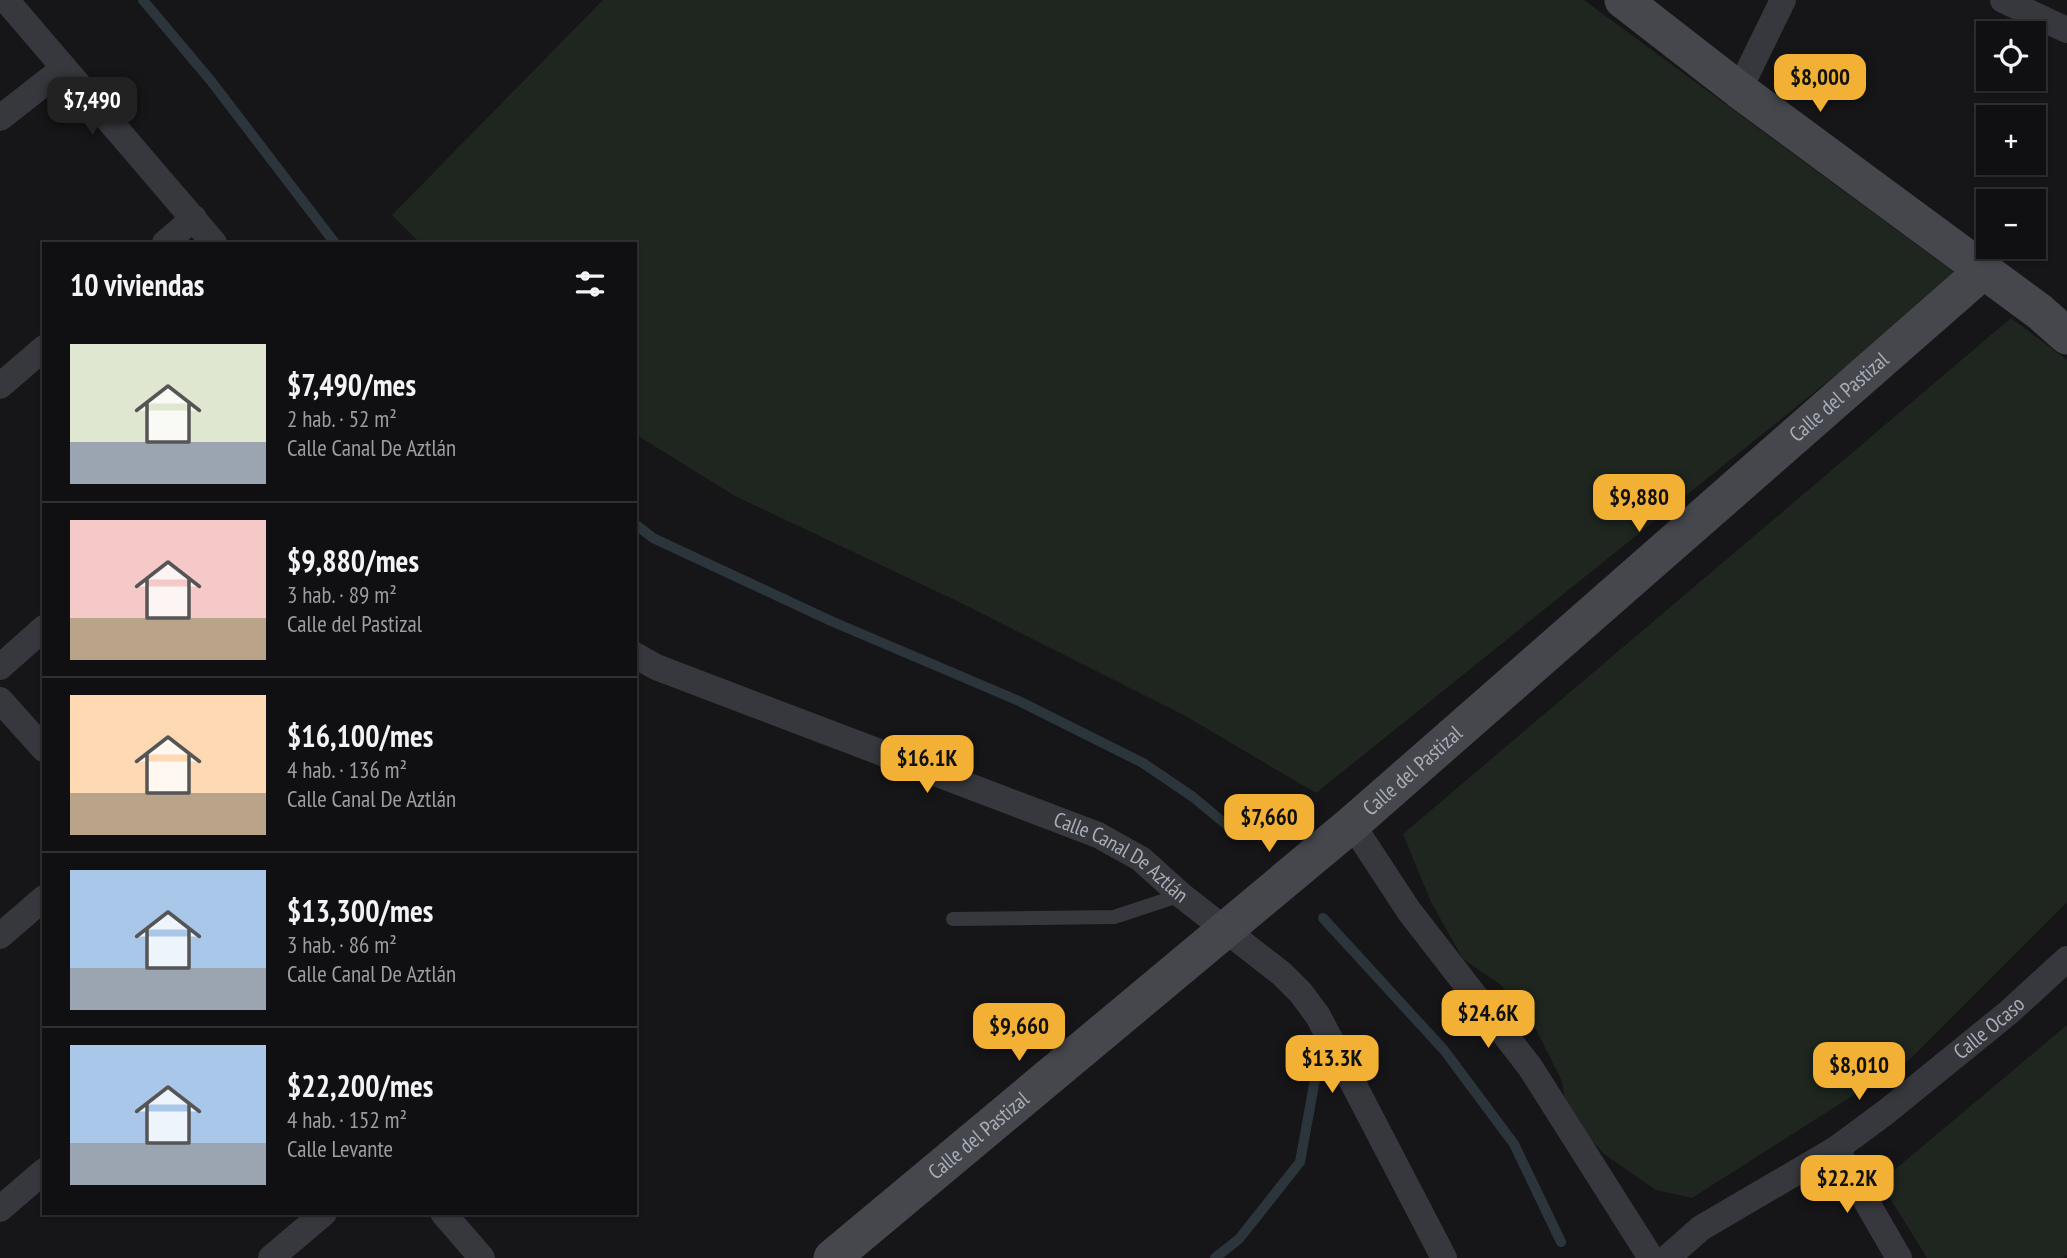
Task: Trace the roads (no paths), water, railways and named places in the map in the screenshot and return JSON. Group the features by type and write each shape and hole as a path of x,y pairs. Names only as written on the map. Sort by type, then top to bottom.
{"street":[{"path":"6,0 213,242"},
{"path":"1623,0 1739,90 2040,312 2067,336"},
{"path":"1739,90 1783,0"},
{"path":"2003,0 2067,30"},
{"path":"0,118 64,68"},
{"path":"166,242 194,218"},
{"name":"Calle del Pastizal","path":"832,1258 1352,824 1983,271"},
{"path":"0,386 42,350"},
{"path":"0,667 42,630"},
{"name":"Calle Canal De Aztlán","path":"637,656 656,667 1098,835 1141,859 1181,895 1282,974 1318,1016 1444,1258"},
{"path":"0,700 42,747"},
{"path":"1352,824 1409,911 1530,1067 1651,1258"},
{"path":"0,936 42,900"},
{"name":"Calle Ocaso","path":"1667,1258 1701,1228 1836,1149 1934,1075 2067,959"},
{"path":"1836,1149 1899,1258"},
{"path":"0,1209 42,1173"},
{"path":"271,1258 322,1215"},
{"path":"445,1215 482,1258"}],"lane":[{"path":"953,919 1114,917 1181,895"}],"waterway":[{"path":"143,0 211,81 334,242"},
{"path":"637,526 653,538 831,621 1019,701 1143,763 1193,797 1234,831"},
{"path":"1323,918 1444,1050 1514,1144 1561,1242"},
{"path":"1215,1258 1239,1239 1300,1162 1317,1068"}]}
